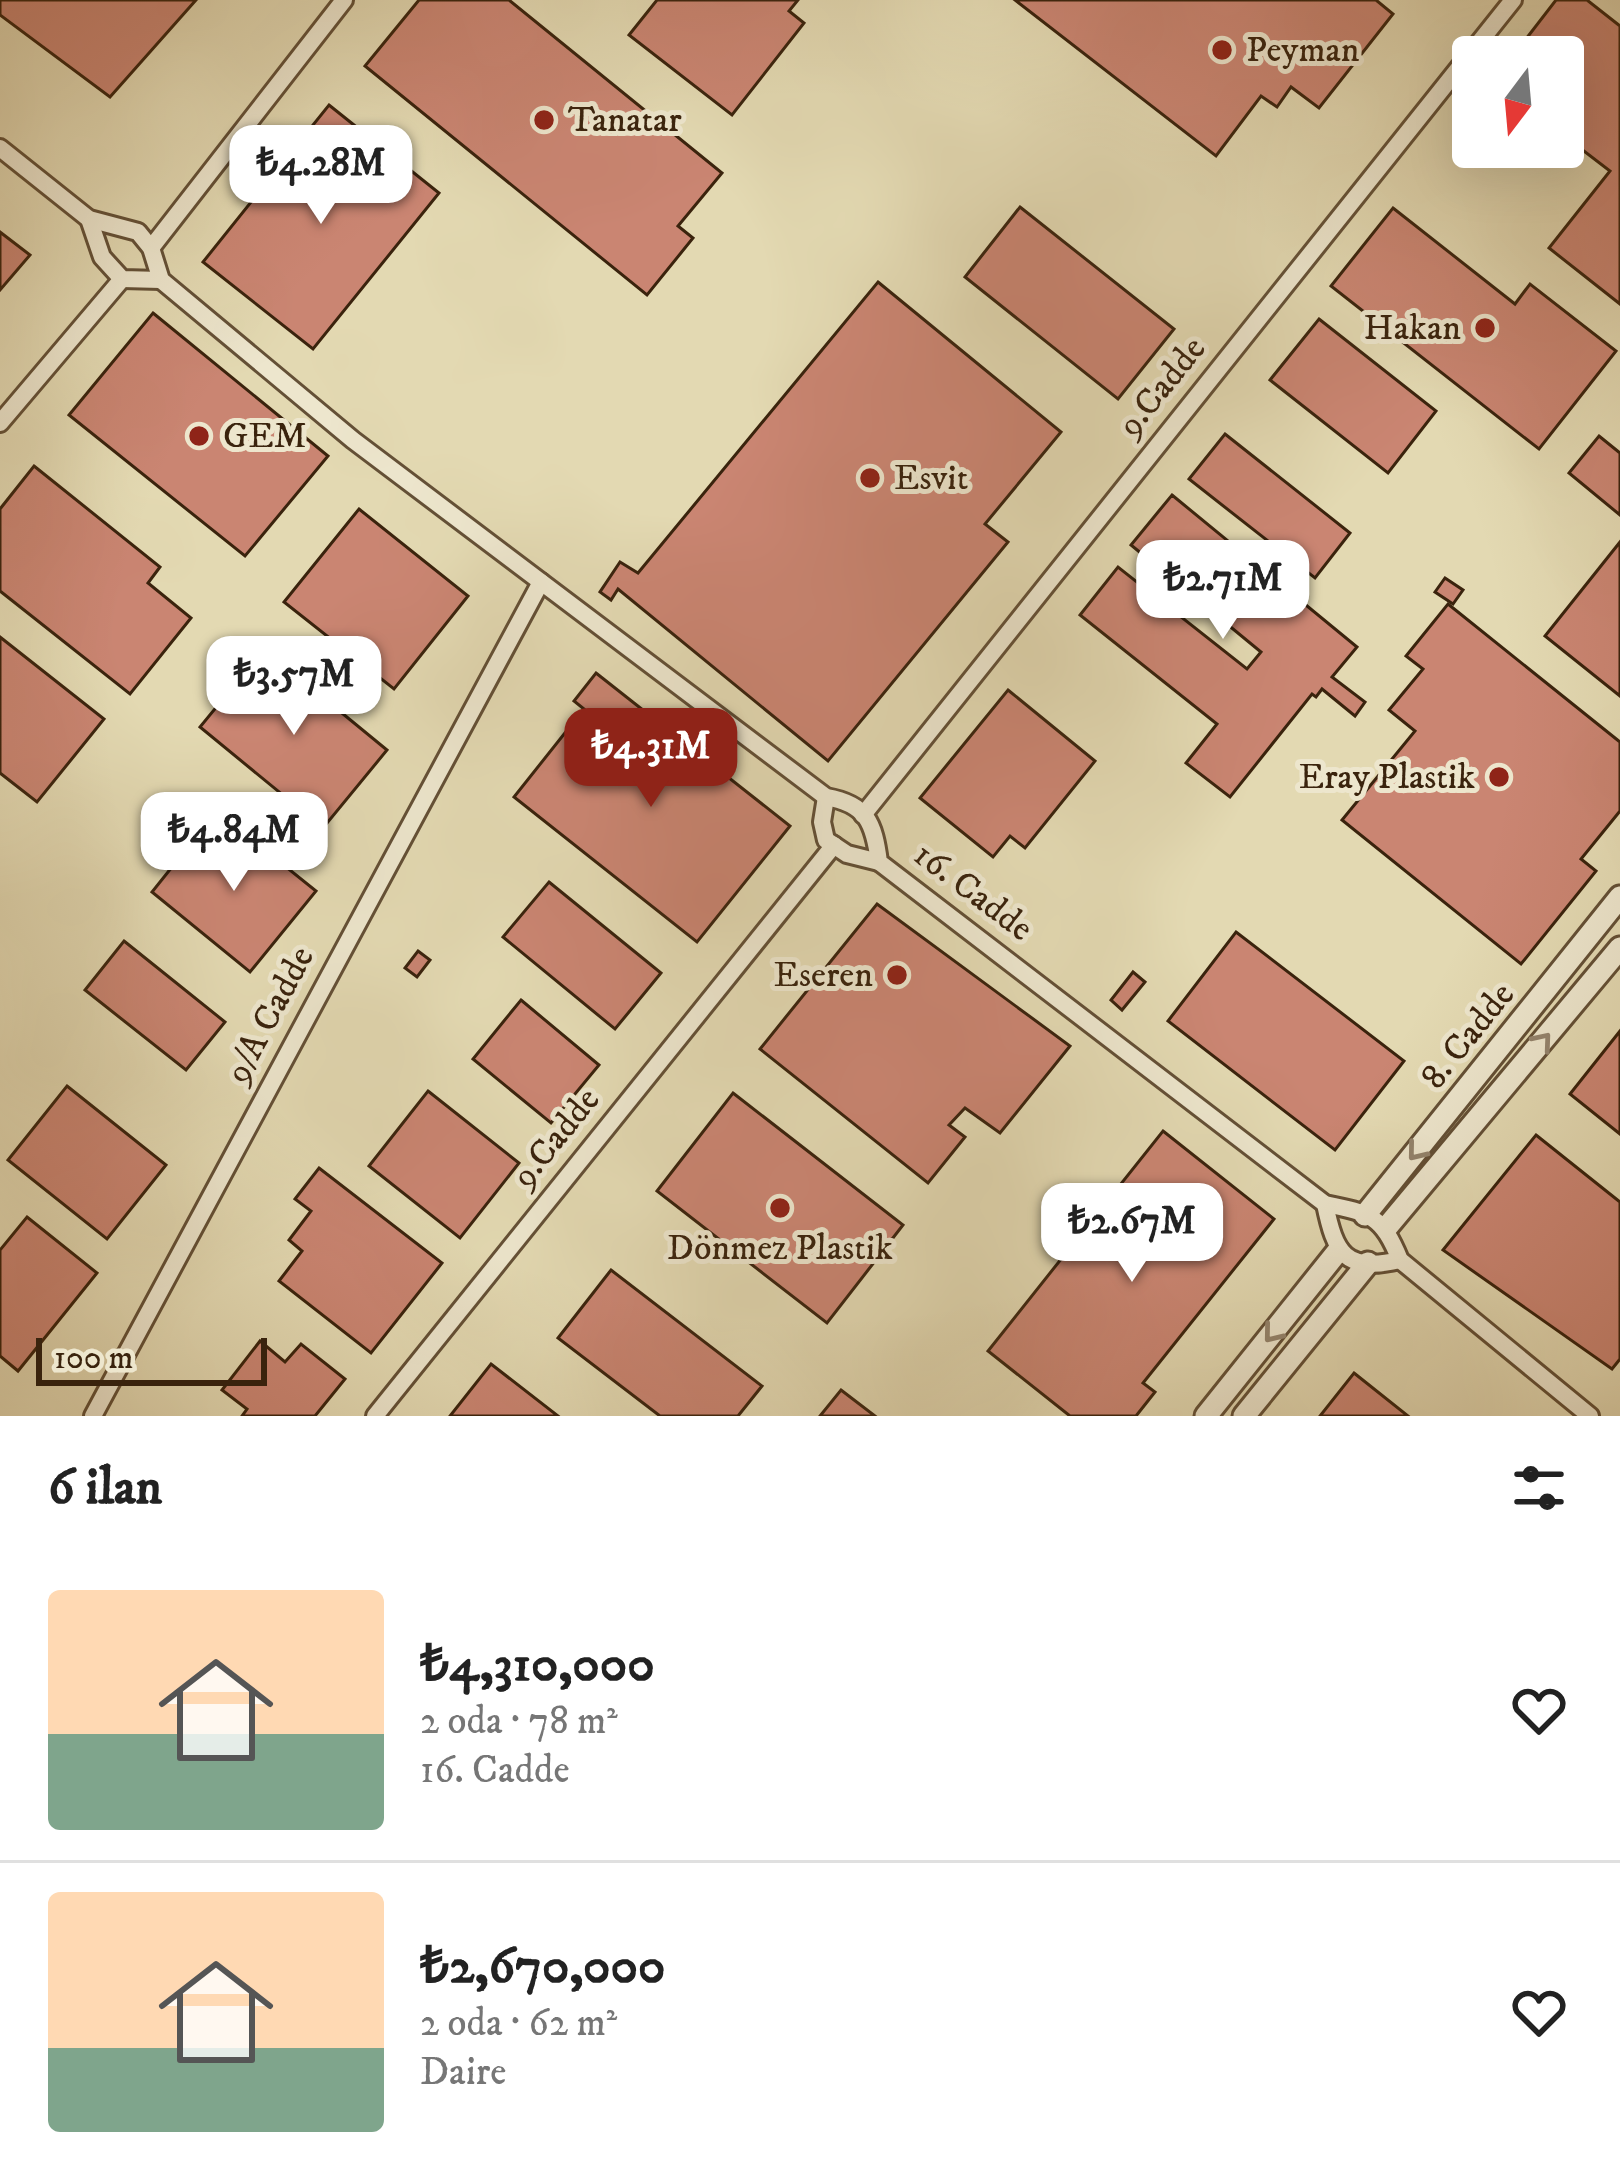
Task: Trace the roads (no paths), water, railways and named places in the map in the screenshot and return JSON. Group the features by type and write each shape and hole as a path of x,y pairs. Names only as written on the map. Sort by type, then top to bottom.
{"street":[{"path":"151,248 344,0"},
{"name":"9.Cadde","path":"863,815 1513,0"},
{"path":"0,148 89,219 138,232 151,248 161,280 352,440 826,797 851,802 863,815"},
{"path":"89,219 102,257 122,279 161,280"},
{"path":"0,423 122,279"},
{"name":"9/A Cadde","path":"93,1416 541,582"},
{"path":"826,797 822,823 826,840 848,854 879,862"},
{"name":"16. Cadde","path":"863,815 875,828 879,862 1325,1204 1387,1227"},
{"name":"9.Cadde","path":"375,1416 834,845"},
{"name":"8. Cadde","path":"1365,1215 1620,897"},
{"name":"8. Cadde","path":"1387,1227 1620,948"},
{"path":"1325,1204 1338,1251 1348,1259 1377,1265 1400,1260"},
{"path":"1387,1227 1400,1260 1590,1416"},
{"path":"1206,1416 1338,1251"},
{"path":"1244,1416 1368,1263"}],"place":[{"name":"Peyman","path":"1222,50"},
{"name":"Tanatar","path":"544,120"},
{"name":"Hakan","path":"1485,328"},
{"name":"GEM","path":"199,436"},
{"name":"Esvit","path":"870,478"},
{"name":"Eray Plastik","path":"1499,777"},
{"name":"Eseren","path":"897,975"},
{"name":"Dönmez Plastik","path":"780,1208"}]}
